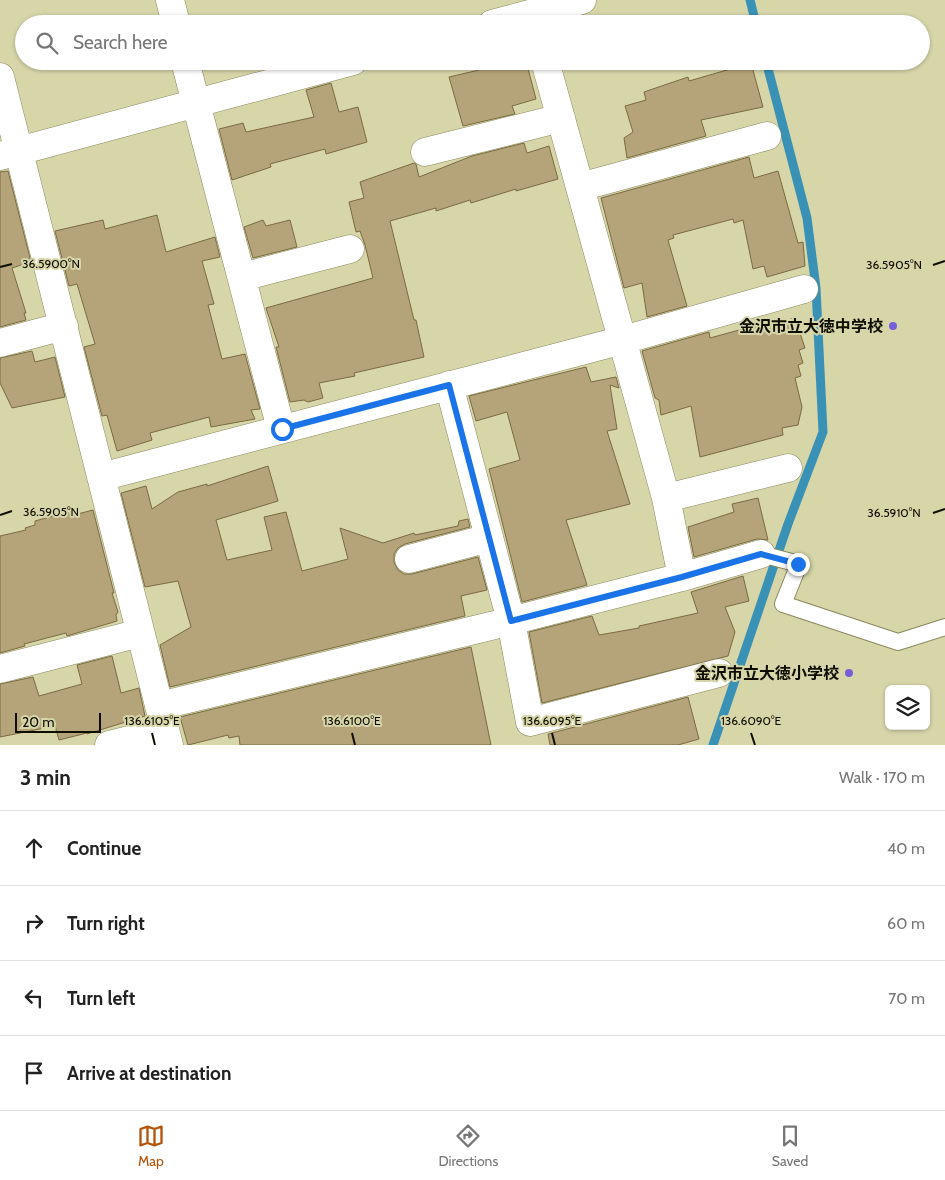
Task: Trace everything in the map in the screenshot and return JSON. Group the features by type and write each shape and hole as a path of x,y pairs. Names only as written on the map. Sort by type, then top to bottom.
{"street":[{"path":"170,0 174,15"},
{"path":"531,12 582,0"},
{"path":"187,70 282,429"},
{"path":"10,153 319,70"},
{"path":"548,70 666,498 682,577"},
{"path":"0,77 10,153 64,326 164,727"},
{"path":"424,152 561,118"},
{"path":"580,187 766,136"},
{"path":"242,277 350,249"},
{"path":"101,477 622,340 804,289"},
{"path":"0,343 64,326"},
{"path":"449,385 511,621 530,722 720,673"},
{"path":"666,498 788,468"},
{"path":"409,559 489,538"},
{"path":"109,745 511,621 682,577 761,554"},
{"path":"0,669 140,633"}],"lane":[{"path":"761,554 798,564 783,604 898,642 945,627"}],"building":[{"path":"479,70 528,70 536,99 512,106 515,114 463,126 449,77"},
{"path":"727,70 753,70 763,107 701,120 706,136 627,158 624,138 633,132 625,106 646,100 644,92 688,77 689,81"},
{"path":"331,83 339,112 358,107 367,142 326,154 325,149 270,164 271,167 232,180 219,129 243,123 246,132 314,117 306,90"},
{"path":"524,143 527,153 549,146 558,179 516,191 516,189 471,203 470,200 436,211 436,208 390,221 424,357 354,373 355,376 319,383 323,398 308,402 304,400 290,402 276,347 279,347 266,308 373,278 360,231 356,232 349,202 364,198 360,182 414,163 416,164 419,177 472,156"},
{"path":"749,157 754,178 778,171 798,243 803,242 805,266 767,277 764,266 753,269 743,220 734,223 733,219 673,235 674,238 668,240 687,306 647,317 642,283 624,288 601,198"},
{"path":"8,171 31,262 12,268 26,313 24,313 26,320 0,327 0,172"},
{"path":"157,215 166,252 215,237 220,257 202,261 214,304 208,305 222,359 245,354 260,409 251,410 255,419 211,427 209,417 150,433 152,440 117,451 107,415 102,416 84,347 95,344 77,284 69,286 55,231 103,220 105,229"},
{"path":"263,220 266,226 290,220 297,247 253,258 244,227"},
{"path":"795,318 805,348 799,350 803,363 798,365 801,376 795,378 802,407 798,425 782,428 783,435 700,457 691,406 661,415 659,400 655,398 642,351 709,332 710,338 761,324 762,327"},
{"path":"32,351 35,362 55,357 65,397 12,408 0,383 0,358"},
{"path":"586,367 591,382 616,377 619,388 610,385 617,429 607,431 630,504 566,520 587,585 522,602 489,469 520,460 507,412 476,421 469,396"},
{"path":"268,466 278,501 216,520 227,560 272,550 264,517 286,512 302,571 348,559 340,528 383,543 414,533 415,535 458,526 459,521 468,519 470,527 405,544 398,548 394,554 394,562 398,570 404,574 412,574 478,557 487,590 461,596 465,616 170,687 160,645 191,627 178,581 145,587 121,493 146,486 152,509 178,492 207,484 207,486"},
{"path":"758,498 768,540 757,539 694,557 688,527 734,512 732,504"},
{"path":"93,510 114,593 112,593 118,612 116,615 117,621 67,636 66,633 24,644 25,646 0,653 0,536 26,530 25,528 35,525 35,521 68,512 70,516"},
{"path":"743,576 749,601 725,607 735,632 728,656 542,703 529,632 592,616 599,635 639,628 639,626 698,613 691,592"},
{"path":"471,647 491,745 240,745 239,736 229,738 228,735 188,745 180,717"},
{"path":"112,656 121,693 139,688 145,716 87,734 59,740 55,726 0,737 0,684 33,677 39,696 82,684 77,665"},
{"path":"688,697 699,739 678,745 550,745 548,734"}],"waterway":[{"path":"750,0 754,15"},
{"path":"713,745 788,524 823,432 816,288 807,218 768,70"}],"place":[{"name":"金沢市立大徳中学校","path":"893,326"},
{"name":"金沢市立大徳小学校","path":"849,673"}],"route":[{"path":"282,429 449,385 511,621 682,577 761,554 798,564"}]}
